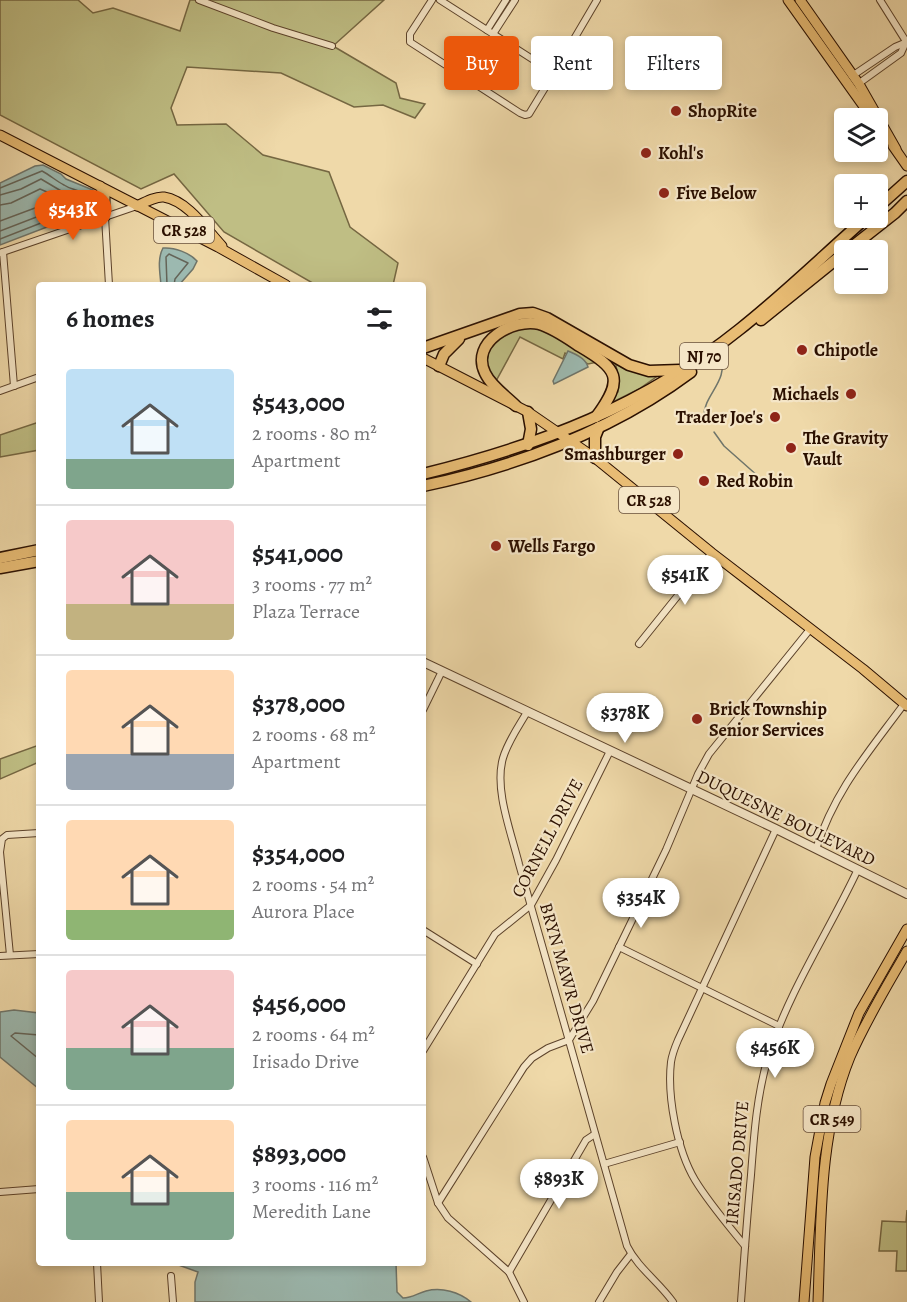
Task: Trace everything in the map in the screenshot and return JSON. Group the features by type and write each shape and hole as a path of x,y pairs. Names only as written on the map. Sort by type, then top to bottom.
{"highway":[{"path":"888,198 907,181"},
{"name":"NJ 70","path":"861,240 896,213 907,201"},
{"name":"NJ 70","path":"426,485 481,473 569,440 683,370 738,331 855,228"},
{"name":"NJ 70","path":"426,473 597,423 655,397 687,376 834,262"},
{"path":"426,347 464,335 509,316 533,313 547,318 619,361 638,369 683,370"},
{"path":"516,406 490,382 484,371 483,353 495,336 505,329 527,323 539,324 609,367 614,383 613,391 597,423 595,458"},
{"path":"439,366 444,354 464,335"},
{"path":"528,412 531,429 528,445"},
{"path":"0,558 36,551"},
{"path":"0,568 36,562"}],"main road":[{"path":"788,0 849,82 859,84 907,166"},
{"path":"800,0 866,108"},
{"name":"CR 528","path":"0,135 218,247 279,282"},
{"path":"888,139 896,149"},
{"path":"100,186 105,196 105,217"},
{"path":"137,206 163,197 175,201 186,208 231,256"},
{"name":"CR 528","path":"426,360 528,412 560,432 904,702"},
{"name":"CR 549","path":"802,1302 819,1130 831,1084 859,1013 907,929"},
{"name":"CR 549","path":"818,1302 827,1149 835,1106 861,1032 907,951"}],"street":[{"path":"199,0 273,28 332,46"},
{"path":"432,0 410,34 410,42 525,115 529,114 544,90"},
{"path":"440,0 531,58"},
{"path":"490,32 506,0"},
{"path":"490,32 514,0"},
{"path":"576,36 597,0"},
{"path":"880,0 907,42"},
{"path":"849,82 895,46 907,42"},
{"path":"859,84 901,53 907,42"},
{"path":"14,386 2,253 137,206"},
{"path":"105,217 109,282"},
{"path":"0,391 36,378"},
{"path":"639,644 712,553"},
{"path":"438,1203 524,1067 532,1058 548,1048 569,1040 593,1001 666,850 709,754 811,628"},
{"name":"DUQUESNE BOULEVARD","path":"426,663 776,829 907,894"},
{"path":"426,704 442,671"},
{"path":"816,849 824,825 845,784 904,702"},
{"name":"BRYN MAWR DRIVE","path":"527,712 506,750 501,783 519,864 624,1239 631,1254"},
{"name":"CORNELL DRIVE","path":"426,1046 495,934 531,905 610,751"},
{"path":"745,1246 694,1179 680,1142 673,1107 670,1073 678,1040 776,829"},
{"path":"10,955 0,852 2,837 36,833"},
{"name":"IRISADO DRIVE","path":"741,1302 759,1092 779,1026 789,1003 858,869"},
{"path":"426,932 477,964"},
{"path":"619,947 779,1026"},
{"path":"0,956 36,954"},
{"path":"509,1272 586,1140 595,1134"},
{"path":"604,1164 680,1142"},
{"path":"426,1165 438,1203 448,1218 509,1272 524,1302"},
{"path":"0,1192 36,1189"},
{"path":"599,1302 631,1254 661,1285 673,1302"},
{"path":"97,1266 99,1302"},
{"path":"171,1276 173,1302"}],"shaded area":[{"path":"0,0 78,0 93,13 113,8 180,31 190,0 384,0 333,46 396,83 400,98 425,104 415,118 383,105 354,107 281,73 187,67 171,108 177,125 226,124 263,155 329,172 350,227 398,263 394,282 311,282 224,232 174,174 141,189 0,115"},
{"path":"531,327 548,331 598,362 588,364 565,353 563,359 520,337 496,381 485,365 492,344 508,332"},
{"path":"567,332 659,375 639,389 611,403 618,392 619,380 616,366 612,367"},
{"path":"36,423 36,451 0,457 0,435"},
{"path":"36,746 36,763 0,779 0,759"},
{"path":"907,1210 907,1271 896,1271 897,1251 879,1251 882,1221 906,1222"}],"water":[{"path":"43,165 66,179 93,190 92,201 73,217 0,245 0,183 35,166"},
{"path":"163,248 172,248 190,255 197,261 182,282 161,282 159,261"},
{"path":"568,351 583,359 588,367 554,384 553,381"},
{"path":"14,1010 36,1013 36,1087 0,1057 0,1012"},
{"path":"181,1266 396,1266 397,1292 403,1298 426,1291 444,1290 456,1293 471,1302 195,1302 195,1282 198,1272"}],"waterway":[{"path":"704,415 705,408 722,373 720,357"},
{"path":"714,432 724,446 759,477"}],"place":[{"name":"ShopRite","path":"676,111"},
{"name":"Kohl's","path":"646,153"},
{"name":"Five Below","path":"664,193"},
{"name":"Chipotle","path":"802,350"},
{"name":"Michaels","path":"851,394"},
{"name":"Trader Joe's","path":"775,417"},
{"name":"The Gravity Vault","path":"791,448"},
{"name":"Smashburger","path":"678,454"},
{"name":"Red Robin","path":"704,481"},
{"name":"Wells Fargo","path":"496,546"},
{"name":"Brick Township Senior Services","path":"697,719"}]}
